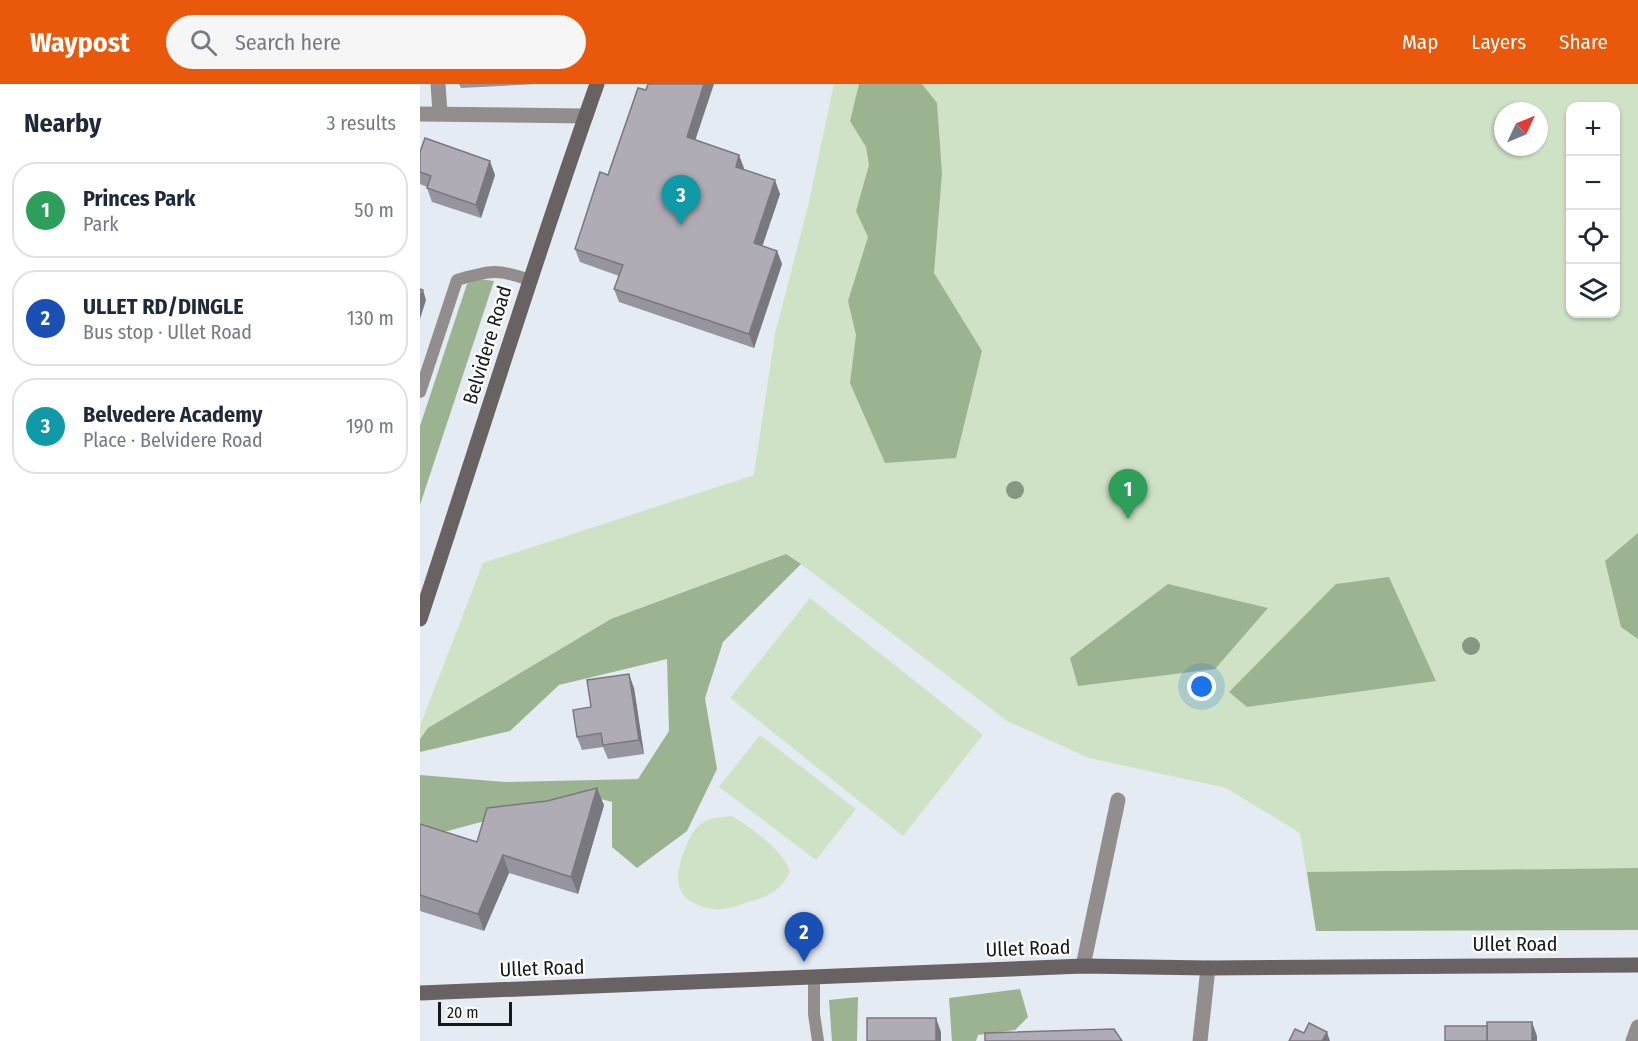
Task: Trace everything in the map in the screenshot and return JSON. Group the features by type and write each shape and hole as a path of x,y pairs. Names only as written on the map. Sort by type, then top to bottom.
{"main road":[{"name":"Belvidere Road","path":"420,619 488,415 529,280 597,84"},
{"name":"Ullet Road","path":"420,993 1083,966 1208,969 1638,965"}],"street":[{"path":"438,84 440,113"},
{"path":"420,114 586,116"},
{"path":"1083,966 1118,800"},
{"path":"1200,1041 1208,969"},
{"path":"1633,1041 1638,1027"}],"lane":[{"path":"420,392 457,280 490,271 508,272 529,280"},
{"path":"814,978 814,1014 818,1041"}],"green space":[{"path":"834,84 1638,84 1638,930 1316,931 1300,833 1226,788 1089,758 1007,721 801,564 656,617 420,749 420,726 483,563 754,475 775,334 808,206"},
{"path":"859,84 922,84 937,103 942,173 934,273 982,351 956,458 885,463 850,383 856,335 848,301 868,237 856,211 869,165 866,147 850,121"},
{"path":"479,279 494,281 420,505 420,426 467,284"},
{"path":"1638,533 1638,639 1621,627 1605,561"},
{"path":"786,554 801,564 723,642 705,698 717,769 687,831 637,868 612,847 612,802 601,799 485,821 429,836 420,841 420,775 505,782 638,779 669,731 667,659 559,685 510,731 420,752 420,739 428,728 611,619"},
{"path":"1389,577 1436,681 1247,707 1229,692 1336,584"},
{"path":"1168,584 1268,608 1215,669 1078,686 1070,658"},
{"path":"810,598 983,735 903,836 730,698"},
{"path":"760,735 856,809 816,860 719,787"},
{"path":"732,816 773,847 790,871 774,892 727,908 704,907 687,898 679,887 678,873 682,859 692,834 700,824 710,819"},
{"path":"1638,868 1638,930 1316,931 1307,872"},
{"path":"1020,989 1028,1017 1015,1030 978,1035 976,1041 952,1041 949,998"},
{"path":"858,997 857,1041 832,1041 829,1000"}],"building":[{"path":"648,84 704,84 687,137 739,155 736,167 775,180 754,243 777,251 749,334 614,289 623,265 575,249 600,172 608,175 638,88 646,90"},
{"path":"425,138 490,161 476,205 427,188 431,176 420,172 420,152"},
{"path":"629,674 639,740 603,745 601,733 577,737 573,710 591,707 587,680"},
{"path":"597,788 571,877 503,855 478,914 420,895 420,824 477,842 487,808 547,801"},
{"path":"867,1018 936,1018 936,1041 867,1041"},
{"path":"1487,1022 1532,1022 1532,1041 1487,1041"},
{"path":"1309,1023 1327,1032 1322,1041 1289,1041 1295,1029 1304,1033"},
{"path":"1445,1026 1487,1026 1487,1041 1445,1041"},
{"path":"1114,1029 1122,1041 985,1041 985,1033"}],"place":[{"name":"Belvedere Academy","path":"681,225"},
{"name":"Princes Park","path":"1128,519"},
{"name":"ULLET RD/DINGLE","path":"804,962"}]}
